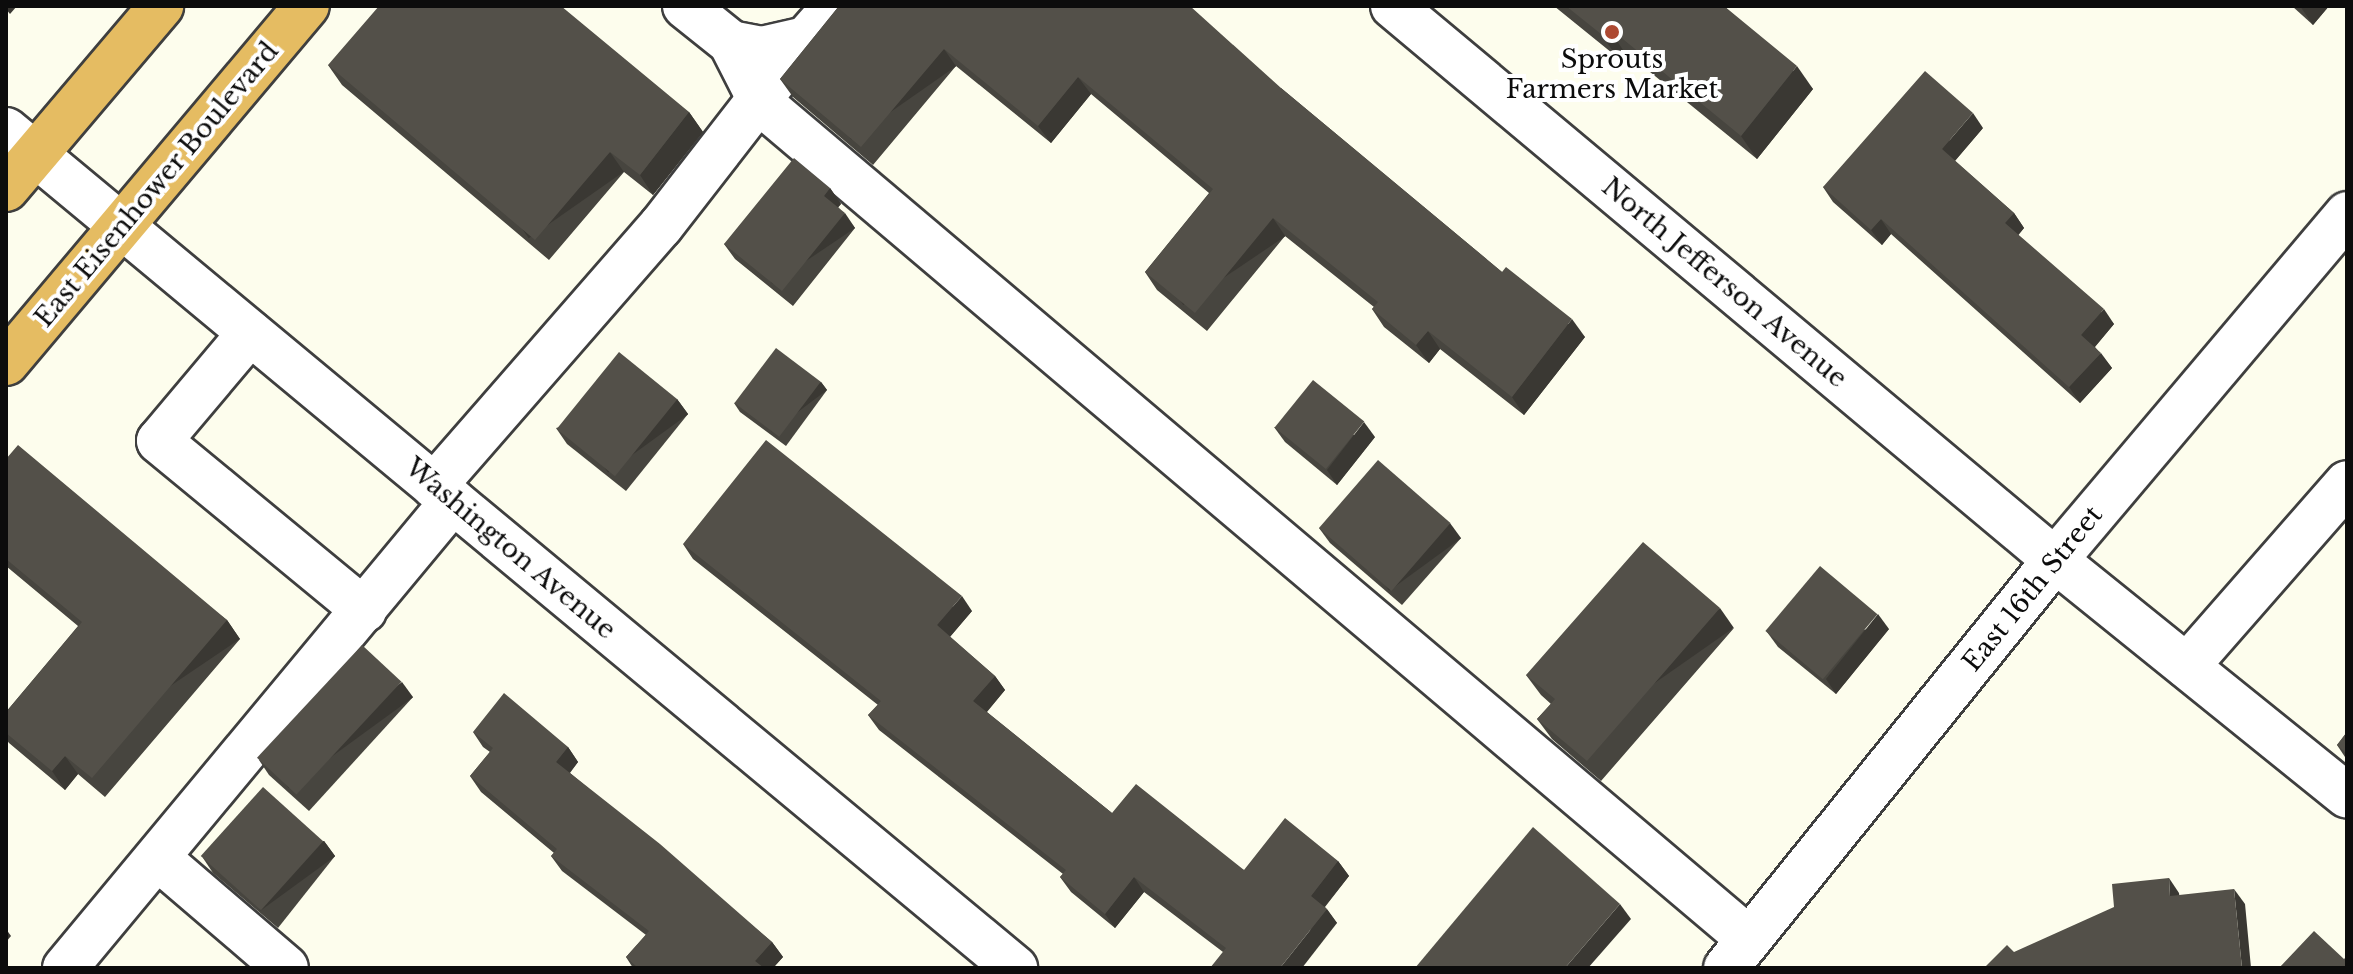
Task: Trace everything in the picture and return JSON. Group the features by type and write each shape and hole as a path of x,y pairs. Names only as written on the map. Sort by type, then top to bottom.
{"highway":[{"path":"6,189 20,142 161,6"},
{"name":"East Eisenhower Boulevard","path":"6,363 307,6"}],"street":[{"path":"685,6 731,43 762,104 1737,954"},
{"path":"65,968 364,610 443,494 762,104 806,39 835,6"},
{"name":"North Jefferson Avenue","path":"1393,6 2055,560 2347,796"},
{"path":"731,43 762,49 806,39"},
{"name":"Washington Avenue","path":"20,142 1015,968"},
{"name":"East 16th Street","path":"1737,954 2055,560 2347,214"},
{"path":"250,333 159,441 364,610"},
{"path":"2187,666 2347,483"},
{"path":"159,859 286,968"}],"building":[{"path":"379,6 561,6 689,112 640,175 610,152 535,240 328,65"},
{"path":"839,6 1190,6 1281,88 1502,272 1506,267 1572,319 1512,397 1428,331 1416,345 1372,309 1378,302 1273,218 1195,313 1145,272 1213,189 1078,77 1038,126 944,49 861,147 780,79"},
{"path":"1566,6 1724,6 1797,66 1741,136 1607,26 1601,34"},
{"path":"1925,71 1973,113 1942,149 2014,213 2005,223 2104,309 2081,335 2101,353 2069,387 1881,219 1871,230 1823,187"},
{"path":"794,158 830,188 824,196 845,213 782,291 724,244"},
{"path":"776,348 821,382 779,437 734,403"},
{"path":"619,352 677,399 615,476 557,429"},
{"path":"1313,380 1364,422 1326,469 1275,427"},
{"path":"766,440 962,596 937,625 995,676 973,701 1112,813 1136,784 1244,870 1285,818 1338,861 1311,896 1327,909 1280,968 1210,968 1226,948 1134,877 1105,914 1060,877 1066,870 868,715 881,701 683,544"},
{"path":"18,445 227,620 92,778 65,756 52,771 6,733 6,712 82,622 6,559 6,459"},
{"path":"1378,460 1450,523 1391,591 1319,528"},
{"path":"1643,542 1720,608 1587,761 1537,719 1555,699 1526,675"},
{"path":"1820,566 1877,614 1823,679 1765,631"},
{"path":"362,645 401,682 296,794 257,758"},
{"path":"504,693 568,747 556,762 660,844 772,942 755,961 764,968 638,968 626,957 649,931 551,856 557,849 470,776 493,748 473,732"},
{"path":"2347,732 2347,754 2337,745"},
{"path":"263,787 323,841 261,910 201,856"},
{"path":"1533,827 1620,904 1565,968 1415,968"},
{"path":"2169,878 2170,896 2234,889 2242,968 1984,968 2007,945 2014,952 2114,907 2112,884"},
{"path":"2314,931 2344,959 2347,956 2347,968 2279,968"}],"place":[{"name":"Sprouts Farmers Market","path":"1612,32"}]}
